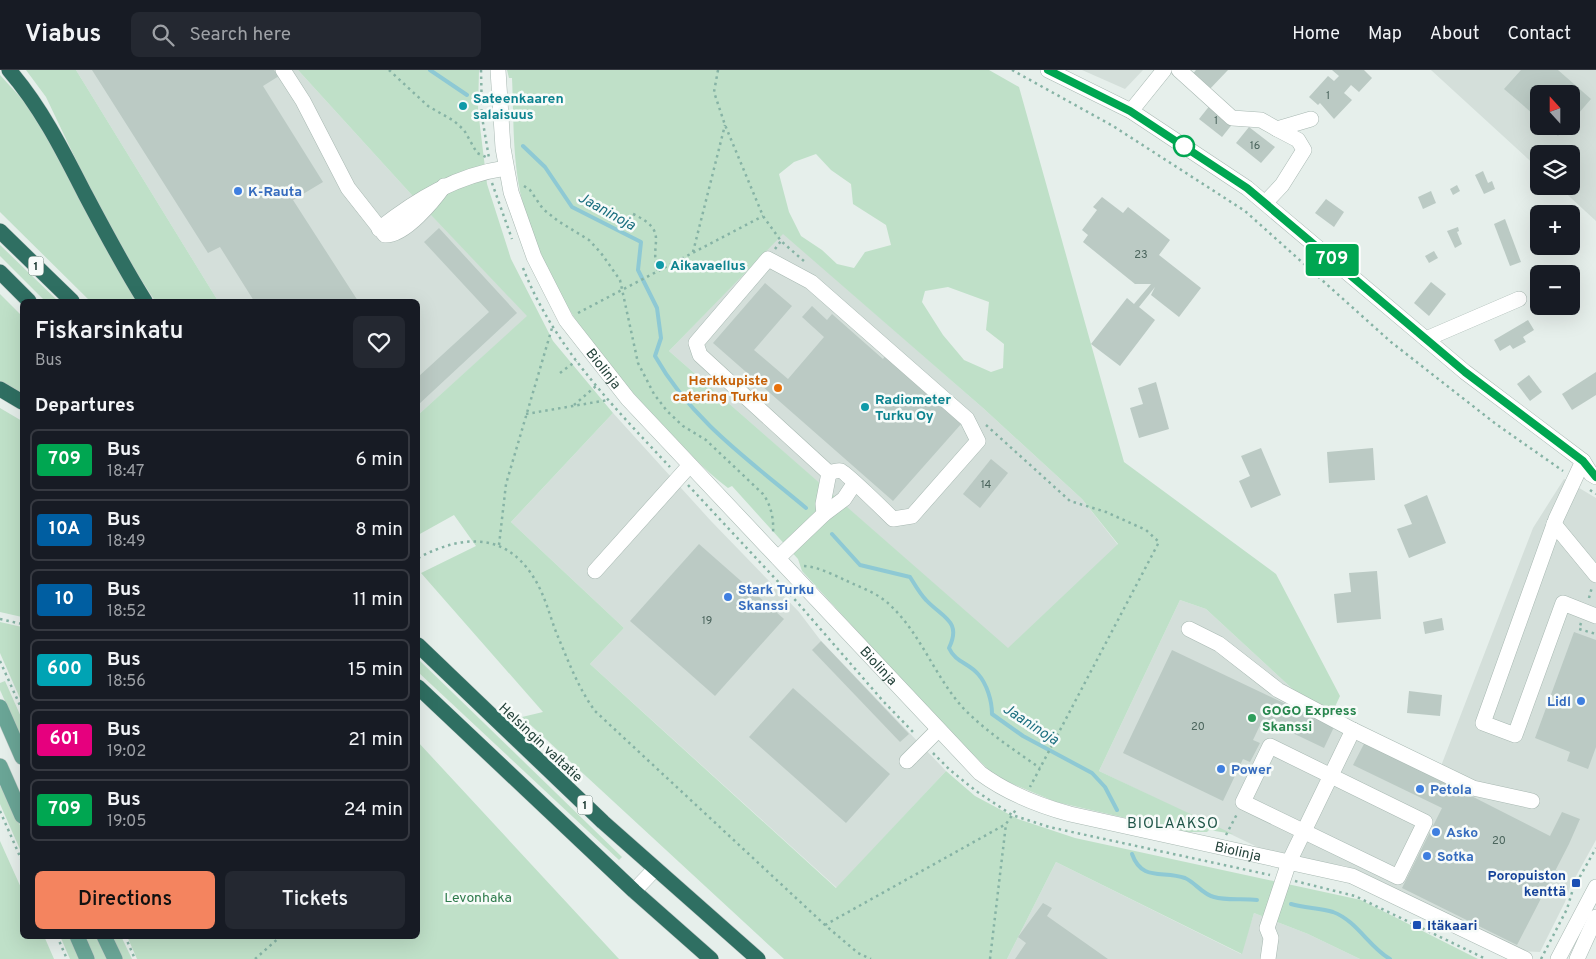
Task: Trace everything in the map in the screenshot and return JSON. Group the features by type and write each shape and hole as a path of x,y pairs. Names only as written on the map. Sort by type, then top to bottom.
{"highway":[{"path":"9,70 38,108 58,142 110,242 144,299"},
{"name":"1","path":"0,231 70,299"},
{"name":"1","path":"0,272 27,299"},
{"path":"0,389 20,401"},
{"name":"Helsingin valtatie","path":"420,648 478,705 655,869 758,959"},
{"name":"1","path":"420,689 634,891 711,959"}],"main road":[{"path":"0,707 20,752"},
{"path":"0,766 20,811"},
{"path":"78,939 88,959"},
{"path":"105,939 115,959"}],"street":[{"path":"283,70 304,101 348,188 379,229 412,203 444,186 468,176 506,168"},
{"name":"Biolinja","path":"498,70 506,168 520,221 548,286 566,320 628,399 968,762 992,782 1045,807 1352,876 1525,959"},
{"path":"1049,70 1130,111 1247,188 1465,372 1590,462 1596,478"},
{"path":"1130,111 1164,70"},
{"path":"1179,70 1232,118 1261,120 1298,140 1304,150 1286,179 1265,203"},
{"path":"1276,129 1311,119"},
{"path":"768,258 811,282 967,419 978,441 912,516 893,519 854,484 850,476 840,471 829,473 700,355 696,343 768,258"},
{"path":"1426,339 1519,299"},
{"path":"1590,462 1574,479 1554,524 1483,723 1515,734 1564,603 1596,616"},
{"path":"595,571 690,465"},
{"path":"824,514 823,504 829,473"},
{"path":"778,558 824,514 844,499 854,484"},
{"path":"1554,524 1596,575"},
{"path":"1189,629 1219,644 1278,690 1353,730 1473,788 1532,801"},
{"path":"907,761 938,730"},
{"path":"1268,959 1271,938 1267,928 1283,878 1303,831 1353,730"},
{"path":"1270,746 1425,822 1398,878 1243,802 1270,746"},
{"path":"634,891 655,869"},
{"path":"1558,959 1596,887"},
{"path":"1577,959 1596,917"}],"path":[{"path":"389,70 428,106 454,121 464,130 477,153 489,160 482,116 481,70"},
{"path":"718,70 714,92 724,125 763,216 782,241 811,267"},
{"path":"1012,70 1114,126 1244,211 1391,342 1496,424 1596,494"},
{"path":"693,252 724,125"},
{"path":"521,183 530,190 543,209 595,247 620,280 638,363 654,394 682,426 706,440 763,494 768,501 771,512 772,533"},
{"path":"633,214 649,222 655,231 656,272"},
{"path":"499,545 506,484 552,328 763,216"},
{"path":"560,373 576,361"},
{"path":"573,406 596,386"},
{"path":"526,414 608,400"},
{"path":"980,420 1070,501 1114,515 1146,530 1159,542 1044,760"},
{"path":"420,557 455,542 480,541 499,545 523,563 539,586 555,631 582,690 595,711 825,925 858,953 871,959"},
{"path":"798,566 807,566 832,574 868,590 889,604 907,623 935,671 964,709 997,738 1040,768"},
{"path":"804,609 883,701 950,770 997,807 1012,815 1049,827 1283,878 1355,896 1486,959"},
{"path":"0,619 20,624"},
{"path":"0,661 20,706"},
{"path":"1226,835 1243,802"},
{"path":"0,811 20,856"},
{"path":"990,959 1006,824 1012,815"},
{"path":"825,925 1006,824"},
{"path":"1541,959 1567,909 1573,889 1596,848"},
{"path":"58,939 67,959"},
{"path":"126,939 135,959"},
{"path":"255,959 278,939"}],"shaded area":[{"path":"76,70 298,70 410,193 528,316 420,413 420,299 217,299"},
{"path":"1082,70 1143,70 1125,89"},
{"path":"1431,70 1596,70 1596,221 1568,195 1580,195 1580,145 1530,145 1530,161"},
{"path":"783,233 983,408 1082,499 1118,545 1008,649 669,351"},
{"path":"613,413 711,521 799,612 821,641 946,771 837,888 590,664 624,628 511,522"},
{"path":"1564,479 1596,498 1596,840 1570,887 1565,902 1540,952 1521,951 1346,866 1276,856 1099,771 1180,600 1206,609 1298,694 1441,766 1533,528"},
{"path":"1056,862 1241,954 1254,913 1308,934 1360,959 1007,959"}],"green space":[{"path":"26,70 76,70 217,299 154,299 123,252 86,181 46,97"},
{"path":"298,70 479,70 478,110 487,184 511,259 553,341 613,413 511,522 624,628 590,664 836,888 946,771 975,796 1018,819 1075,838 1361,900 1478,959 1360,959 1308,934 1254,913 1242,954 1056,862 1007,959 784,959 522,717 543,712 421,573 476,546 454,515 420,534 420,413 527,316 410,193"},
{"path":"507,70 989,70 1019,87 1124,462 1276,574 1340,696 1333,711 1298,694 1206,609 1180,600 1099,771 1233,834 1209,830 1207,832 1187,832 1056,802 996,777 942,724 802,571 798,559 732,486 728,488 711,474 640,401 618,376 579,325 547,269 534,239 524,207 515,159 512,78 509,78","holes":["816,154 831,170 851,184 853,204 886,225 891,245 865,252 854,268 837,264 822,250 801,236 789,212 779,174 794,162","783,234 983,408 1082,499 1118,544 1008,648 669,351","948,287 989,302 986,330 1004,344 1003,368 991,372 964,360 943,335 922,302 925,291"]},
{"path":"0,75 32,110 138,299 88,299 0,212"},
{"path":"0,245 56,299 43,299 0,256"},
{"path":"0,294 20,314 20,394 0,382"},
{"path":"0,408 20,420 20,617 0,612"},
{"path":"0,622 20,627 20,698 0,653"},
{"path":"420,661 622,857 619,860 420,674"},
{"path":"5,681 20,715 20,735 0,690 0,683"},
{"name":"Levonhaka","path":"420,744 619,959 137,959 128,939 420,939"},
{"path":"0,786 7,796 20,825 20,849 0,804"},
{"path":"0,841 20,886 20,939 45,939 54,959 0,959"},
{"path":"61,939 72,939 81,959 70,959"},
{"path":"86,939 99,939 108,959 95,959"},
{"path":"113,939 122,939 132,959 122,959"}],"building":[{"name":"K-Rauta","path":"92,70 274,70 279,76 263,86 323,182 293,200 357,299 253,299 220,247 208,253"},
{"path":"1196,70 1228,70 1207,92 1190,77"},
{"path":"1332,70 1364,70 1372,78 1359,92 1351,85 1344,93 1352,100 1334,119 1320,103 1318,105 1309,97 1328,76 1334,81 1339,76"},
{"path":"1521,70 1558,70 1575,85 1530,85 1530,111 1504,89"},
{"path":"1580,89 1591,99 1580,112"},
{"path":"1211,104 1234,122 1222,137 1199,119"},
{"path":"1249,127 1275,147 1261,163 1236,143"},
{"path":"1483,171 1488,183 1492,181 1495,189 1484,194 1475,175"},
{"path":"1457,185 1460,191 1453,195 1450,189"},
{"path":"1431,191 1436,203 1423,209 1418,197"},
{"path":"1102,197 1123,213 1128,207 1170,240 1159,255 1201,288 1179,317 1151,295 1155,287 1139,307 1155,320 1120,366 1091,344 1127,298 1134,304 1151,284 1135,284 1083,242 1088,235 1082,230 1097,210 1093,207"},
{"path":"1326,199 1344,212 1334,227 1315,213"},
{"path":"1505,219 1521,262 1510,266 1494,224"},
{"path":"1458,227 1459,231 1457,232 1462,244 1455,248 1447,231"},
{"path":"439,228 517,313 420,403 420,375 489,312 424,242"},
{"path":"1434,251 1438,258 1429,263 1425,256"},
{"path":"1431,282 1446,294 1429,316 1414,303"},
{"name":"Radiometer Turku Oy","path":"765,283 792,306 754,350 788,379 824,337 802,317 812,306 827,320 832,314 883,359 885,356 962,423 893,501 713,343"},
{"path":"1528,320 1534,330 1523,337 1526,342 1513,349 1510,345 1500,351 1494,340"},
{"path":"1596,372 1596,395 1572,410 1562,394"},
{"path":"1529,375 1542,392 1530,401 1517,384"},
{"path":"1156,382 1169,429 1139,438 1130,408 1143,404 1138,388"},
{"path":"1261,448 1281,495 1251,508 1239,481 1250,476 1241,456"},
{"path":"1373,448 1375,480 1329,483 1327,452"},
{"path":"991,459 1008,473 980,508 963,494"},
{"path":"1427,495 1446,543 1409,558 1397,529 1412,524 1404,505"},
{"path":"699,544 784,619 715,696 630,621"},
{"path":"1377,571 1381,619 1337,623 1334,594 1351,592 1349,573"},
{"path":"1442,618 1444,630 1425,634 1423,622"},
{"path":"1574,632 1596,640 1596,747 1588,769 1567,761 1570,752 1535,738"},
{"path":"821,641 909,734 900,742 812,650"},
{"path":"1172,650 1334,727 1324,748 1263,719 1253,740 1260,743 1250,762 1243,759 1223,801 1123,753"},
{"path":"793,688 890,774 846,823 749,737"},
{"path":"1409,691 1442,695 1440,716 1407,713"},
{"path":"1365,742 1550,836 1562,812 1580,819 1517,945 1402,888 1442,808 1353,765"},
{"path":"1043,903 1052,908 1047,916 1108,959 1015,959 1026,943 1018,937"}],"waterway":[{"name":"Jaaninoja","path":"430,70 467,95"},
{"name":"Jaaninoja","path":"523,146 545,167 572,207 641,242 638,270 657,308 661,338 655,356 686,400 704,420 743,456 806,508"},
{"name":"Jaaninoja","path":"832,534 860,565 910,577 924,598 952,626 953,632 949,648 958,659 974,670 981,678 988,693 992,714 1023,736 1092,773 1105,787 1117,810"},
{"name":"Jaaninoja","path":"1132,854 1136,863 1147,872 1185,878 1210,896 1224,899 1257,900"},
{"name":"Jaaninoja","path":"1291,904 1333,912 1341,916 1349,921 1390,959"}],"bus line":[{"name":"709","path":"1048,70 1130,111 1247,188 1465,372 1583,461 1591,474 1596,477"}],"place":[{"name":"Sateenkaaren salaisuus","path":"463,106"},
{"name":"K-Rauta","path":"238,191"},
{"name":"Aikavaellus","path":"660,265"},
{"name":"Herkkupiste catering Turku","path":"778,388"},
{"name":"Radiometer Turku Oy","path":"865,407"},
{"name":"Stark Turku Skanssi","path":"728,597"},
{"name":"Lidl","path":"1581,701"},
{"name":"GOGO Express Skanssi","path":"1252,718"},
{"name":"Power","path":"1221,769"},
{"name":"Petola","path":"1420,789"},
{"name":"Asko","path":"1436,832"},
{"name":"Sotka","path":"1427,856"},
{"name":"Poropuiston kenttä","path":"1576,883"},
{"name":"Itäkaari","path":"1417,925"}],"district":[{"name":"BIOLAAKSO","path":"1173,823"}]}
